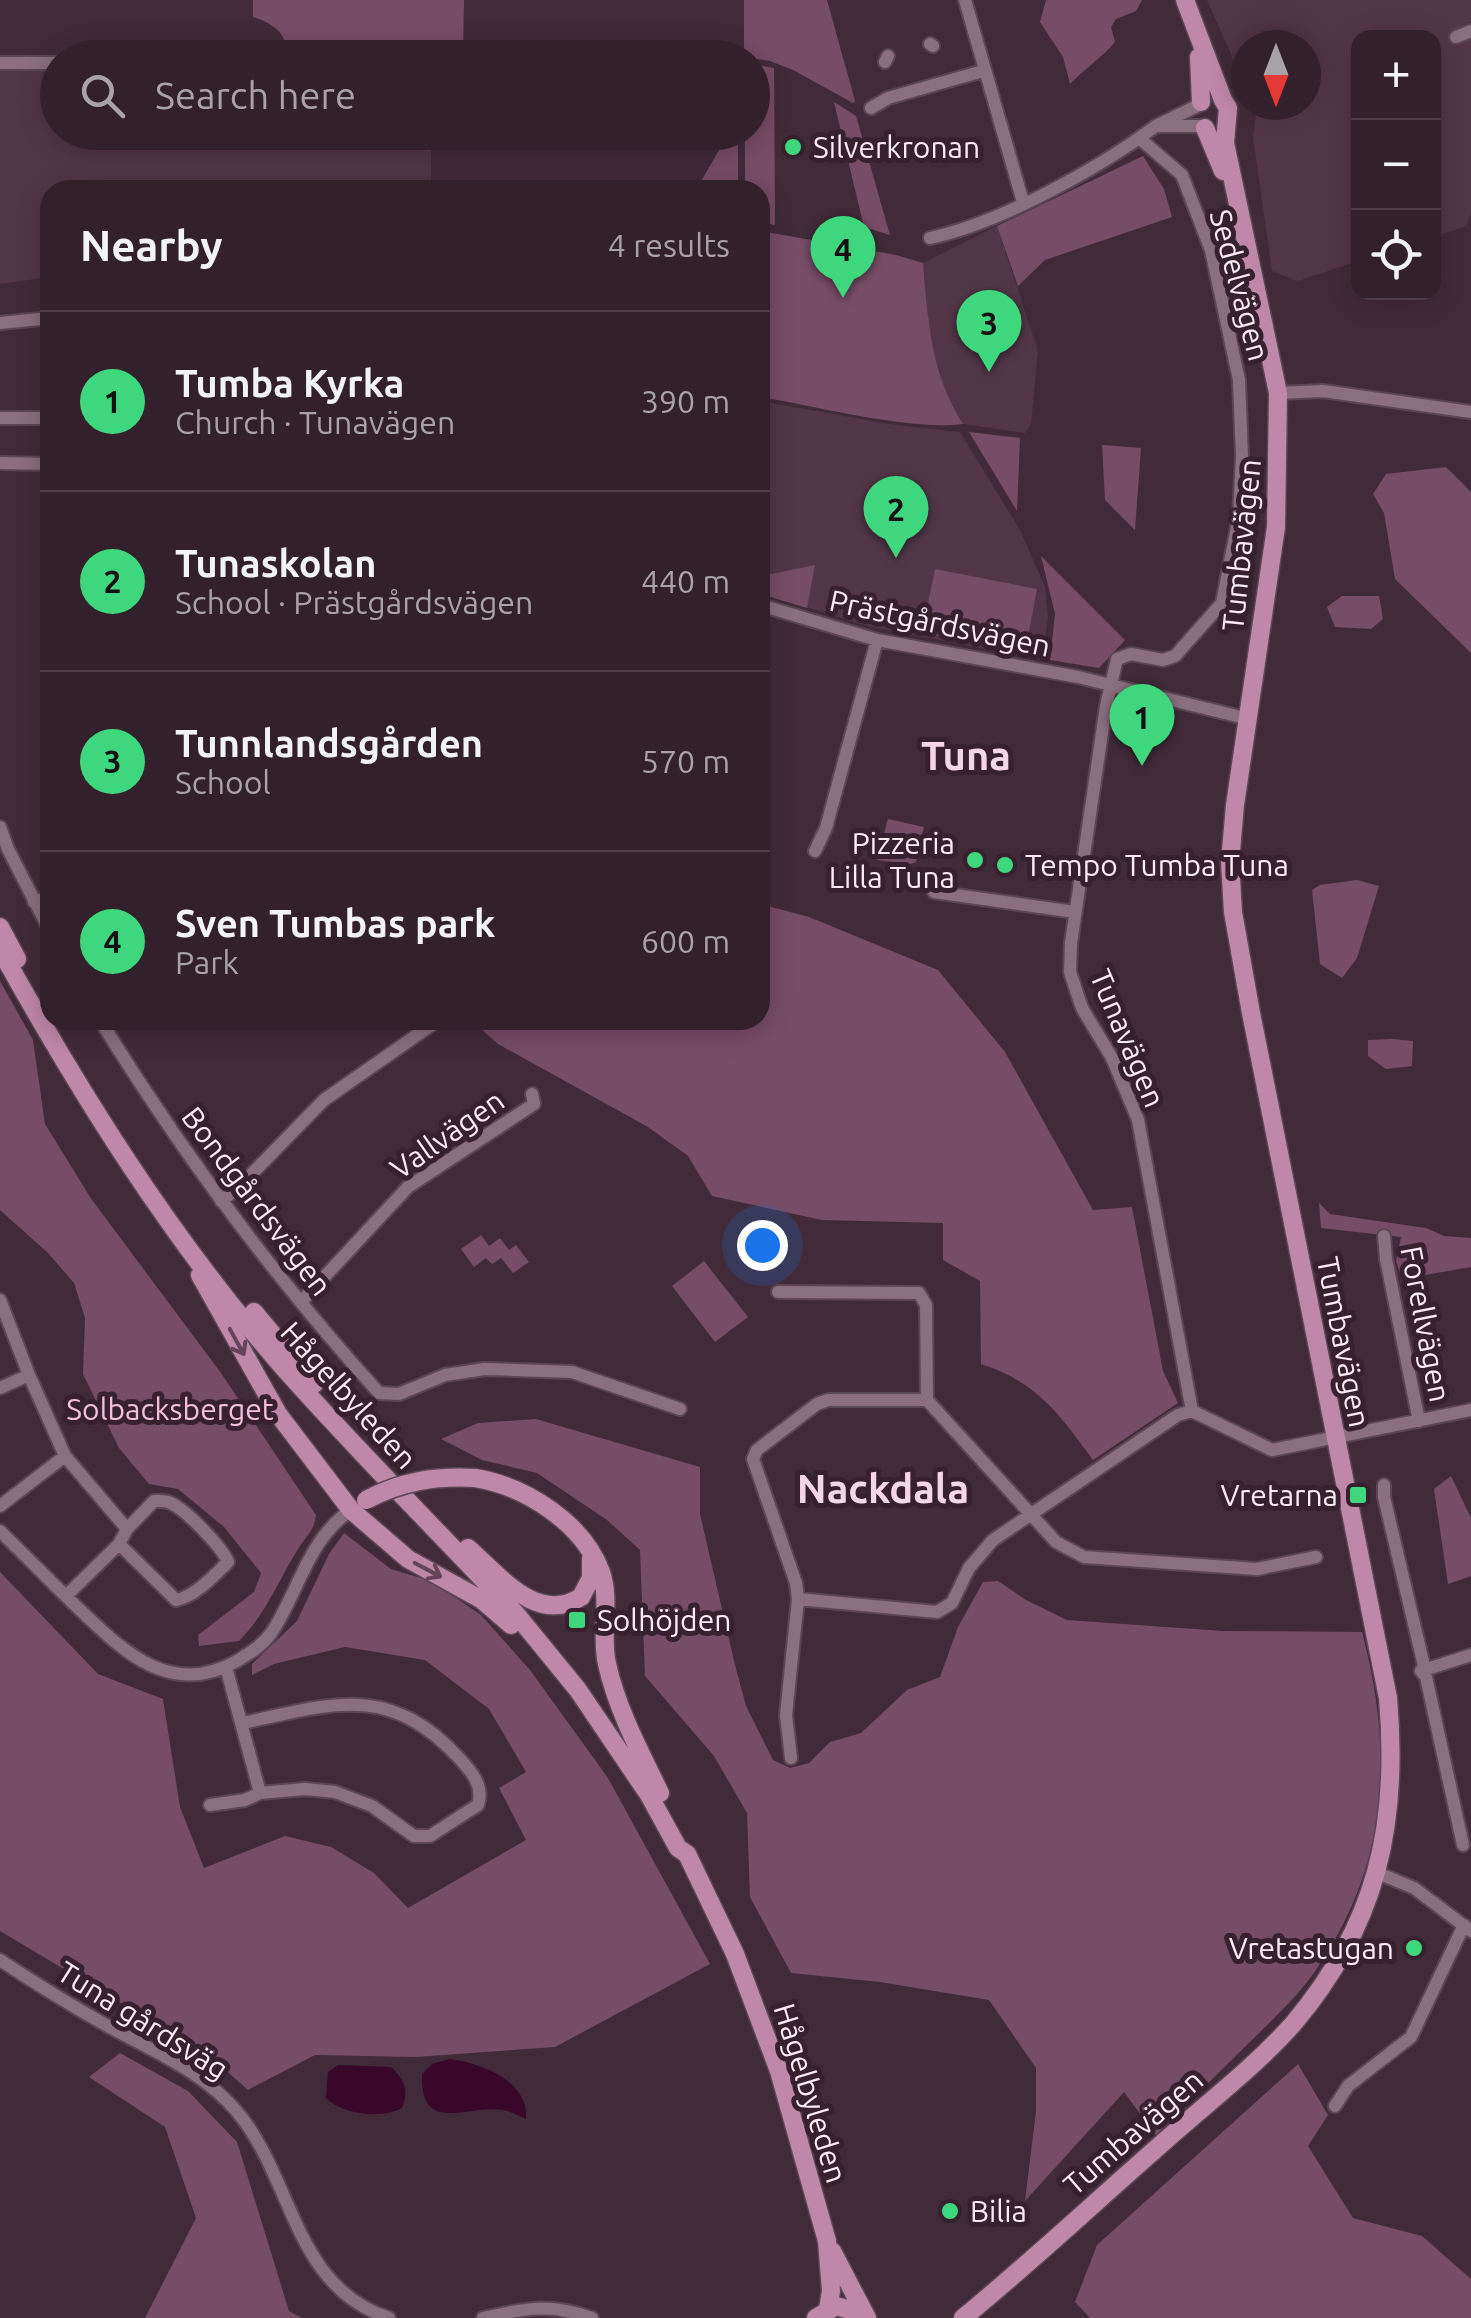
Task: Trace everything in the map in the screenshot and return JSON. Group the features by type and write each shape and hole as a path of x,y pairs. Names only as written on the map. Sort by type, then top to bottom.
{"main road":[{"path":"1181,0 1230,113 1225,124 1216,130 1204,127 1197,117 1199,54 1181,0"},
{"path":"1200,103 1211,97 1222,100"},
{"name":"Tumbavägen","path":"963,2318 1291,2026 1338,1961 1378,1873 1390,1793 1388,1698 1233,912 1234,805 1276,527 1278,393 1225,142 1225,124"},
{"name":"Tumbavägen","path":"1204,127 1241,213"},
{"name":"Hågelbyleden","path":"0,927 40,998"},
{"name":"Hågelbyleden","path":"0,949 40,1019"},
{"name":"Hågelbyleden","path":"47,1030 173,1226 274,1356 540,1643 653,1793"},
{"name":"Hågelbyleden","path":"58,1030 130,1146 242,1298 346,1420 534,1618 608,1713 653,1793 678,1848 687,1854 735,1954 763,2026 827,2242 866,2316"},
{"path":"173,1226 278,1414 408,1559 459,1585 502,1615 548,1664 653,1793"},
{"path":"358,1505 410,1482 475,1478 501,1484 536,1500 570,1528 601,1571 602,1635 612,1682 653,1793"},
{"path":"468,1548 524,1597 554,1607 576,1601 588,1586 592,1569 587,1550"},
{"name":"Hågelbyleden","path":"819,2316 831,2292 827,2242"},
{"path":"819,2316 846,2307 866,2316"}],"street":[{"path":"965,0 1023,202"},
{"path":"1456,37 1471,31"},
{"path":"0,63 40,63"},
{"path":"871,108 888,98 984,70"},
{"path":"930,238 958,232 1098,166 1156,126 1200,103"},
{"path":"1156,126 1204,127"},
{"name":"Sedelvägen","path":"1111,684 1120,656 1131,654 1163,660 1176,656 1222,603 1240,517 1240,380 1211,250 1182,175 1139,138"},
{"path":"0,323 40,319"},
{"path":"1278,393 1323,391 1471,412"},
{"path":"0,418 40,418"},
{"path":"0,463 40,464"},
{"name":"Prästgårdsvägen","path":"770,608 877,640 1111,684 1248,719"},
{"path":"815,850 826,828 877,640"},
{"name":"Tunavägen","path":"1111,684 1075,912 1070,972 1082,1008 1112,1058 1138,1120 1192,1411"},
{"path":"0,827 40,913"},
{"path":"934,892 1075,912"},
{"path":"34,902 40,900"},
{"name":"Bondgårdsvägen","path":"106,1030 176,1139 222,1201 379,1393 392,1396 459,1372 485,1369 572,1372 680,1409"},
{"path":"222,1201 324,1100 424,1030"},
{"name":"Vallvägen","path":"301,1302 408,1186 534,1104 532,1094"},
{"name":"Forellvägen","path":"1384,1236 1420,1421"},
{"path":"778,1292 919,1293 926,1305 927,1400 1056,1542 1084,1557 1257,1569 1316,1557"},
{"path":"0,1300 64,1456 127,1529"},
{"path":"0,1388 29,1375"},
{"path":"790,1758 786,1715 798,1598 756,1471 756,1452 828,1400 927,1400"},
{"path":"798,1598 945,1610 969,1568 993,1540 1178,1415 1192,1411 1265,1449 1336,1440 1471,1410"},
{"path":"0,1506 64,1456"},
{"path":"1384,1485 1424,1666 1421,1671"},
{"path":"66,1596 119,1544 127,1529 154,1502 171,1503 223,1552 228,1562 191,1594 176,1600 119,1544"},
{"path":"0,1530 125,1652 168,1672 200,1674 226,1667 257,1648 270,1634 314,1550 358,1505"},
{"path":"1421,1671 1471,1656"},
{"path":"226,1667 260,1793"},
{"path":"1421,1671 1426,1677 1463,1845"},
{"path":"210,1805 232,1803 260,1793 305,1788 336,1792 372,1806 414,1836 430,1836 478,1805 477,1781 458,1757 431,1733 367,1703 318,1707 244,1723"},
{"path":"1335,2106 1348,2086 1411,2037 1468,1928 1414,1888 1378,1873"},
{"name":"Tuna gårdsväg","path":"0,1960 212,2086 238,2112 257,2140 313,2260 348,2296 389,2318"},
{"path":"483,2318 514,2309 550,2307 592,2318"}],"shaded area":[{"path":"1207,0 1471,0 1471,22 1467,24 1471,36 1471,213 1466,226 1441,235 1441,30 1351,30 1351,263 1297,281 1272,271 1253,137 1255,120 1321,120 1321,30 1231,30 1231,54"},
{"path":"40,70 40,150 431,150 431,180 40,180 40,278 0,284 0,71"},
{"path":"997,226 1038,351 1031,424 1025,433 963,424 946,398 929,333 923,263"},
{"path":"770,403 888,424 960,432 1020,530 1045,587 1048,618 1042,660 868,626 770,596"},
{"path":"450,2059 488,2069 511,2084 525,2105 526,2119 503,2110 449,2113 429,2105 423,2093 422,2074 432,2064"},
{"path":"338,2065 391,2067 404,2086 402,2108 362,2114 333,2104 326,2098 328,2072"}],"green space":[{"path":"253,0 464,0 463,40 284,40 278,31 253,17"},
{"path":"744,0 827,0 855,101 770,61 770,40 744,40"},
{"path":"1046,0 1142,0 1136,11 1116,19 1111,27 1115,42 1070,84 1063,57 1040,22"},
{"path":"770,67 774,68 775,225 770,224 770,180 745,180 745,150 770,150"},
{"path":"834,102 856,116 890,235 864,227"},
{"path":"719,150 738,150 738,180 702,180"},
{"path":"1143,156 1164,189 1172,217 1045,260 1018,286 997,226"},
{"path":"770,233 923,263 929,326 938,366 963,424 890,421 770,399"},
{"path":"969,432 1020,438 1017,511"},
{"path":"1102,445 1141,448 1135,530 1105,500"},
{"path":"1446,467 1471,492 1471,653 1395,579 1384,513 1373,494 1386,474"},
{"path":"1041,556 1125,640 1099,668 1050,660 1055,614"},
{"path":"815,565 807,608 770,597 770,574"},
{"path":"935,569 1037,589 1025,653 922,633"},
{"path":"1342,596 1379,596 1383,619 1371,629 1335,627 1327,607"},
{"path":"888,819 924,827 916,862 877,860"},
{"path":"1357,880 1379,886 1357,958 1342,978 1320,964 1312,890 1320,885"},
{"path":"770,907 809,917 938,970 1005,1052 1093,1210 1132,1207 1163,1371 1178,1403 1093,1460 1058,1415 1032,1390 981,1364 980,1281 943,1260 943,1223 822,1220 712,1196 688,1156 648,1127 498,1044 482,1030 770,1030"},
{"name":"Solbacksberget","path":"0,981 33,1040 45,1124 92,1200 221,1373 316,1515 312,1529 264,1608 239,1641 199,1646 198,1635 254,1592 261,1573 224,1527 178,1489 149,1484 119,1448 83,1374 85,1318 74,1283 48,1253 0,1210"},
{"path":"1368,1040 1413,1041 1412,1066 1386,1069 1368,1056"},
{"path":"1319,1203 1330,1214 1471,1238 1471,1267 1402,1279 1396,1261 1401,1237 1321,1228"},
{"path":"481,1235 489,1246 500,1238 509,1250 516,1245 529,1262 513,1273 501,1258 492,1264 486,1258 474,1267 461,1249"},
{"path":"704,1261 748,1317 715,1342 672,1286"},
{"path":"536,1419 700,1467 700,1514 746,1706 773,1760 790,1768 809,1763 830,1742 861,1733 907,1690 940,1677 958,1627 983,1582 998,1581 1067,1620 1223,1631 1362,1632 1379,1722 1378,1807 1358,1889 1316,1970 1156,2135 1124,2092 1025,2201 1036,2111 1036,2068 989,2000 880,1982 791,1973 750,1897 747,1813 714,1756 645,1676 640,1550 607,1520 537,1473 482,1460 441,1439 478,1423"},
{"path":"1451,1476 1471,1518 1471,1576 1448,1584 1434,1489"},
{"path":"344,1533 391,1569 431,1581 481,1615 530,1670 608,1778 710,1964 555,2047 415,2057 315,2055 248,2090 210,2056 0,1931 0,1572 98,1674 163,1699 180,1807 204,1868 285,1836 331,1847 374,1873 408,1908 526,1840 499,1788 526,1772 489,1709 425,1660 345,1647 274,1664 252,1675 252,1664 297,1621 329,1554"},
{"path":"120,2053 188,2091 237,2142 289,2311 302,2318 145,2318 196,2218 165,2127 89,2077"},
{"path":"1298,2064 1328,2115 1308,2146 1353,2218 1422,2236 1471,2279 1471,2318 1090,2318 1075,2302 1097,2245"}],"place":[{"name":"Silverkronan","path":"793,147"},
{"name":"Sven Tumbas park","path":"843,298"},
{"name":"Tunnlandsgården","path":"989,372"},
{"name":"Tunaskolan","path":"896,558"},
{"name":"Tumba Kyrka","path":"1142,766"},
{"name":"Pizzeria Lilla Tuna","path":"975,860"},
{"name":"Tempo Tumba Tuna","path":"1005,865"},
{"name":"Vretarna","path":"1358,1495"},
{"name":"Solhöjden","path":"577,1620"},
{"name":"Vretastugan","path":"1414,1948"},
{"name":"Bilia","path":"950,2211"}],"district":[{"name":"Tuna","path":"966,755"},
{"name":"Nackdala","path":"883,1488"}]}
